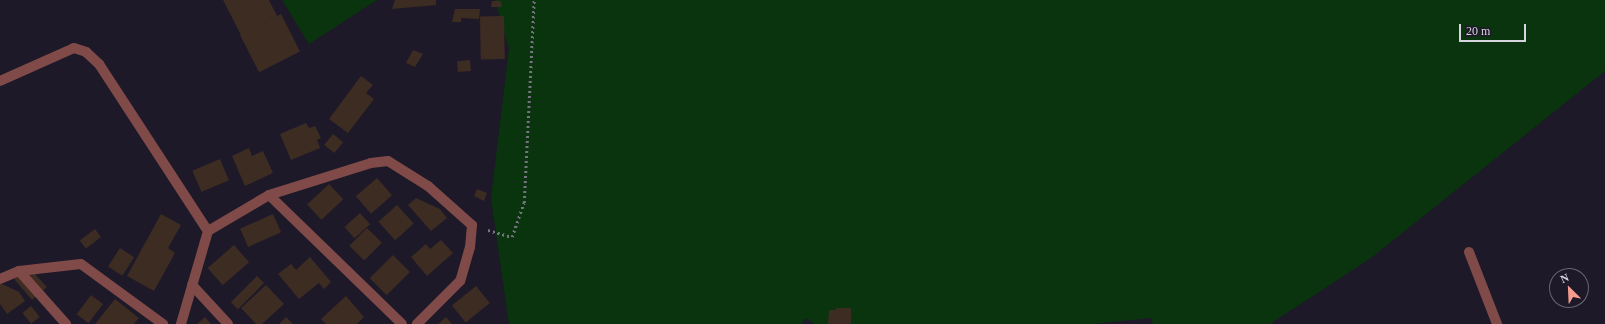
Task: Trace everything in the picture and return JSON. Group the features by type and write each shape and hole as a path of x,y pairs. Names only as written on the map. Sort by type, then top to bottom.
{"street":[{"path":"0,81 74,48 86,52 99,64 208,231"},
{"path":"181,324 208,231 269,195 371,163 388,161 428,186 472,224 470,247 460,281 417,324"},
{"path":"269,195 402,324"},
{"path":"1469,252 1497,324"},
{"path":"0,279 19,271 81,264 163,324"},
{"path":"19,271 66,324"},
{"path":"192,285 228,324"}],"path":[{"path":"472,224 512,237 524,203 534,0"}],"green space":[{"path":"282,0 377,0 309,44"},
{"path":"495,0 1605,0 1605,71 1371,258 1270,324 1153,324 1151,318 1092,324 814,324 805,318 802,324 509,324 491,198 509,49"}],"building":[{"path":"223,0 269,0 277,16 241,35"},
{"path":"395,0 436,0 436,5 392,9"},
{"path":"492,1 501,1 502,7 491,7"},
{"path":"455,9 480,9 479,19 461,18 461,22 452,22"},
{"path":"281,14 300,51 259,72 240,35"},
{"path":"480,16 504,16 505,59 481,59"},
{"path":"413,50 423,54 415,67 406,63"},
{"path":"470,60 471,71 458,72 457,61"},
{"path":"361,76 373,85 366,93 374,99 348,133 329,119"},
{"path":"306,123 309,128 315,126 321,138 317,140 320,148 291,160 280,134"},
{"path":"333,134 343,142 334,153 324,145"},
{"path":"249,148 252,156 263,151 273,173 245,186 232,156"},
{"path":"220,159 229,180 201,192 192,171"},
{"path":"377,178 392,195 371,214 356,196"},
{"path":"329,184 343,199 321,220 307,204"},
{"path":"477,189 487,193 484,201 474,196"},
{"path":"416,198 440,209 447,218 431,231 408,205"},
{"path":"397,205 414,224 395,240 378,222"},
{"path":"360,213 370,224 354,238 344,227"},
{"path":"161,214 181,225 168,248 175,253 154,291 127,276"},
{"path":"273,214 281,232 248,247 240,229"},
{"path":"367,228 382,243 364,261 349,246"},
{"path":"95,229 101,237 86,248 80,240"},
{"path":"441,240 453,253 427,276 411,257 426,244 430,249"},
{"path":"234,245 249,262 223,285 208,268"},
{"path":"120,248 134,257 122,276 108,266"},
{"path":"393,255 410,272 387,295 370,278"},
{"path":"310,257 331,282 324,289 319,283 299,299 278,274 291,264 296,270"},
{"path":"23,271 33,272 47,287 32,300 14,279"},
{"path":"257,276 264,283 238,309 231,302"},
{"path":"0,283 19,292 25,301 7,314 0,304"},
{"path":"266,285 284,304 262,324 256,324 241,308"},
{"path":"476,286 490,303 466,323 452,306"},
{"path":"91,295 103,304 89,323 77,314"},
{"path":"346,296 364,317 357,324 326,324 321,319"},
{"path":"115,299 139,318 134,324 95,324"},
{"path":"31,306 40,317 31,324 22,313"},
{"path":"836,308 851,308 851,324 828,324 829,310 836,310"},
{"path":"205,317 211,324 197,324"},
{"path":"286,317 293,324 279,324"},
{"path":"446,317 452,324 438,324"}]}
